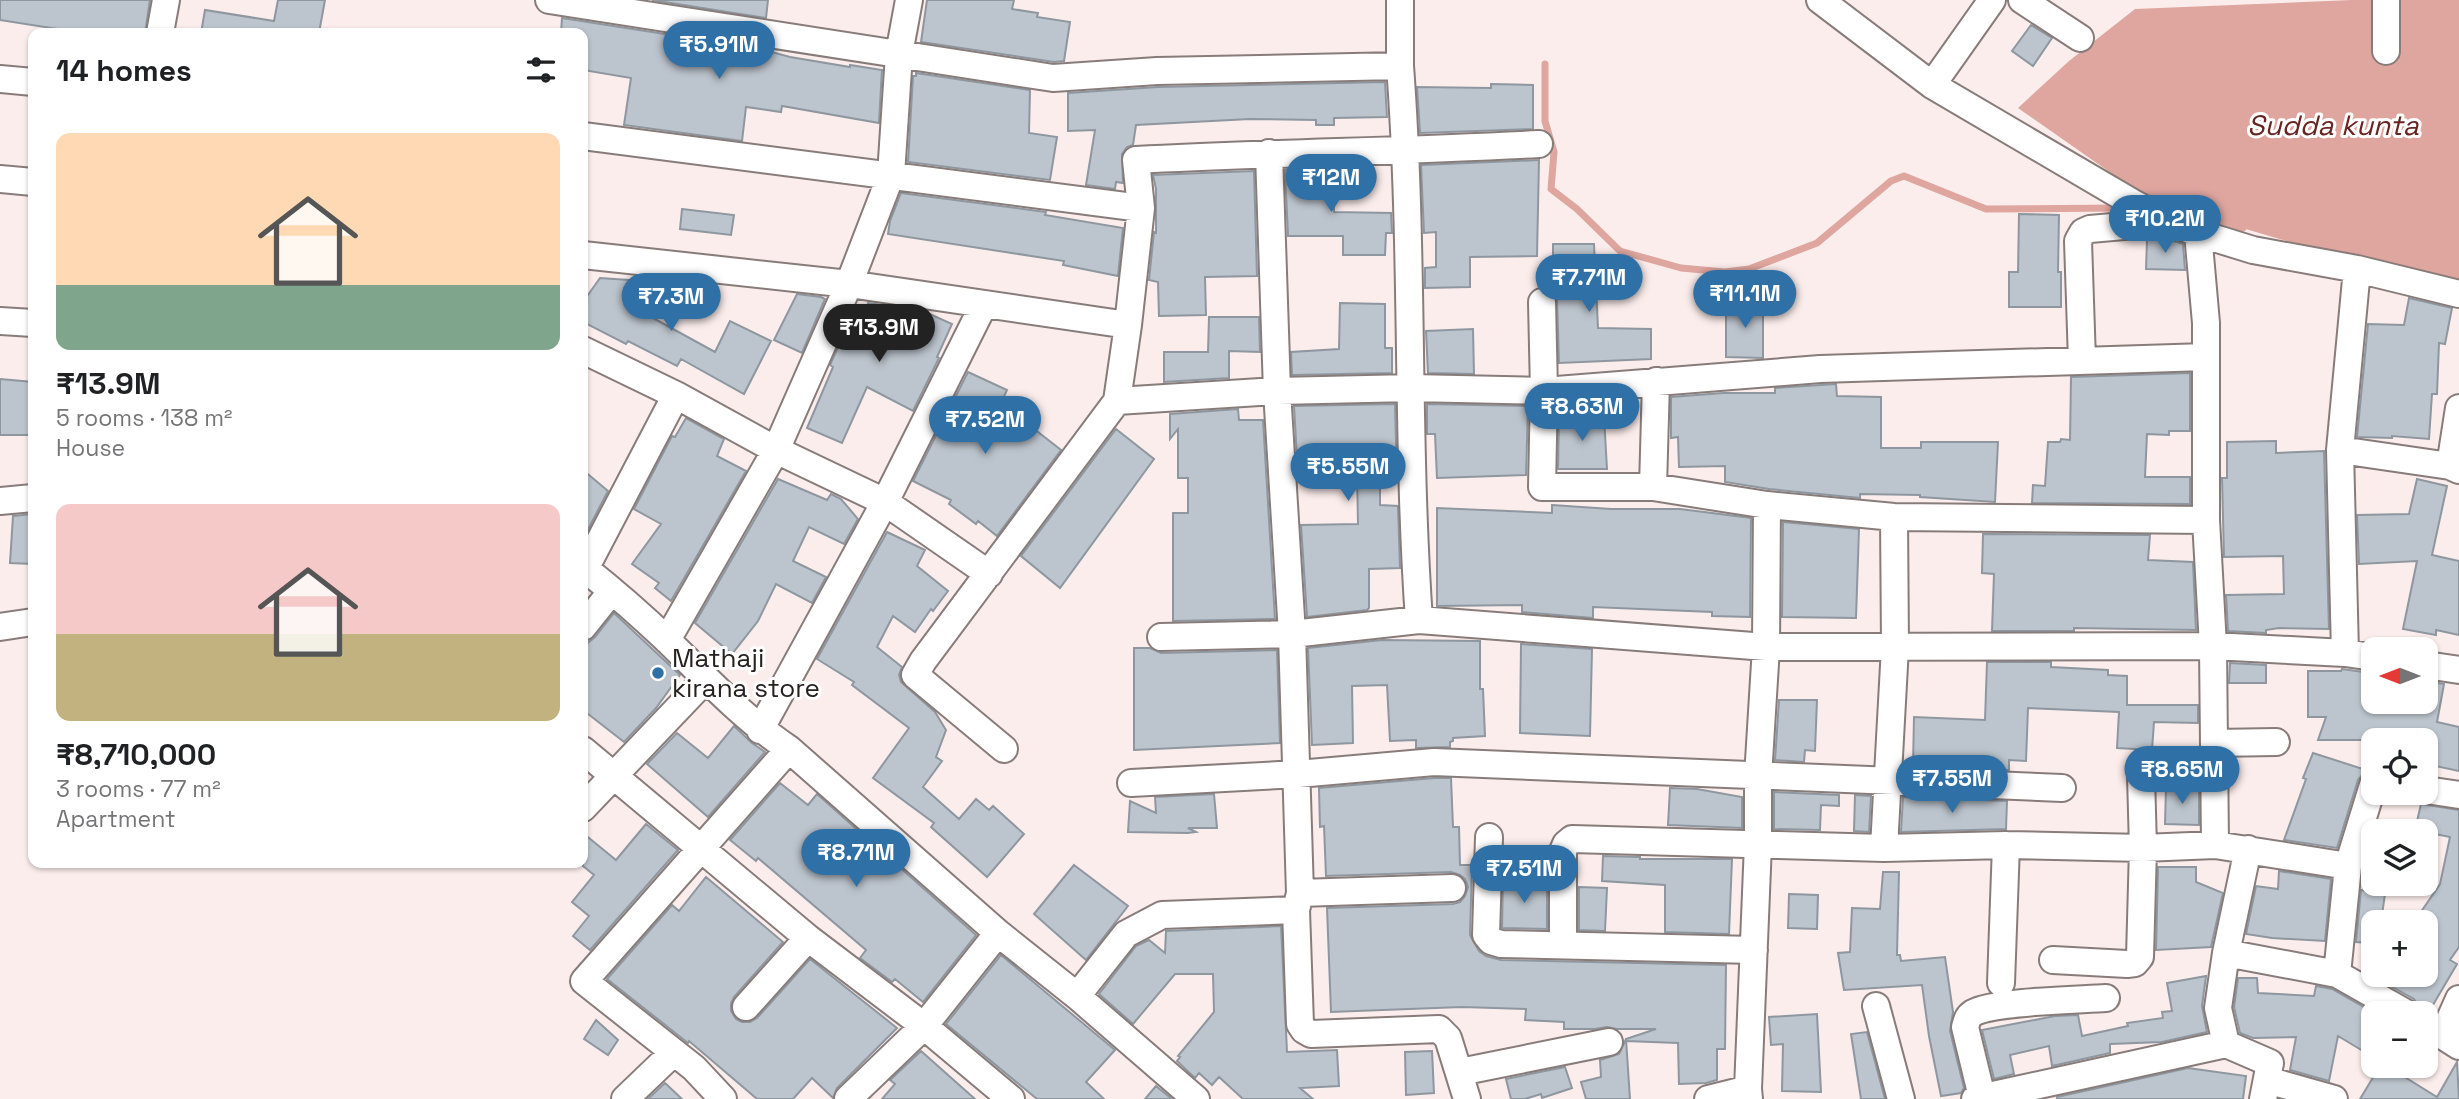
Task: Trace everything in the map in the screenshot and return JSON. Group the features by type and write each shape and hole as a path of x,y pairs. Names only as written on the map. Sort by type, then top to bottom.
{"street":[{"path":"161,28 166,0"},
{"path":"549,0 1053,78 1157,71 1400,66"},
{"path":"667,640 776,450 849,284 891,176 899,54 909,0"},
{"path":"1399,0 1412,388 1412,522 1419,620"},
{"path":"1820,0 1932,85 2169,222 2253,250 2357,269 2459,294"},
{"path":"1932,85 1992,0"},
{"path":"2022,0 2080,38"},
{"path":"2386,0 2386,51"},
{"path":"0,79 28,82"},
{"path":"588,137 1141,208"},
{"path":"1004,749 915,675 1117,401 1141,208 1136,160 1539,144"},
{"path":"1269,153 1277,391 1298,774 1300,1024 1311,1034 1439,1029 1448,1038 1467,1099"},
{"path":"0,179 28,182"},
{"path":"2082,361 2078,241 2083,232 2169,222"},
{"path":"2205,235 2206,520 2213,646 2215,845"},
{"path":"588,256 849,284 1128,325"},
{"path":"2345,653 2340,450 2357,269"},
{"path":"1542,302 1542,487 1653,487 1767,505 1894,517 2206,520"},
{"path":"760,730 885,502 985,304"},
{"path":"0,321 28,323"},
{"path":"588,352 676,395 776,450 885,502 989,574"},
{"path":"1117,401 1277,391 1412,388 1544,391 1820,369 2206,357"},
{"path":"1653,487 1656,381"},
{"path":"588,560 676,395"},
{"path":"2340,450 2454,468 2459,408"},
{"path":"0,500 28,498"},
{"path":"1708,1099 1749,1094 1758,777 1766,647 1767,505"},
{"path":"1884,848 1895,647 1894,517"},
{"path":"588,572 667,640 705,680 760,730 789,749 998,933 1077,996 1196,1099"},
{"path":"588,621 611,592"},
{"path":"1161,637 1292,634 1419,620 1766,647 2213,646 2361,655"},
{"path":"0,627 28,623"},
{"path":"2438,667 2459,670"},
{"path":"588,802 705,680"},
{"path":"2214,743 2276,742"},
{"path":"723,1099 674,1052 584,981 789,749"},
{"path":"588,754 808,938 924,1026 1011,1099"},
{"path":"1131,783 1298,774 1434,762 2062,788"},
{"path":"2053,960 2127,964 2135,963 2140,957 2143,848 2141,776"},
{"path":"2438,792 2459,795"},
{"path":"2337,974 2348,866 2367,805"},
{"path":"1489,837 1486,935 1491,941 1501,944 1754,950"},
{"path":"1563,945 1563,851 1572,839 1884,848 2006,845 2143,848 2215,845 2348,866"},
{"path":"2001,983 2006,845"},
{"path":"2225,1044 2218,1008 2226,953 2248,849"},
{"path":"1077,996 1126,934 1162,915 1452,888"},
{"path":"848,1099 924,1026 998,933"},
{"path":"746,1007 808,938"},
{"path":"2226,953 2337,974 2385,1001"},
{"path":"2106,998 2002,1006 1974,1012 1968,1017 1965,1027 1979,1098 2225,1044 2270,1063 2265,1089 2334,1099"},
{"path":"2443,1035 2459,999"},
{"path":"1876,1006 1901,1099"},
{"path":"1460,1072 1609,1042"},
{"path":"625,1099 674,1052"}],"water":[{"name":"Sudda kunta","path":"2352,0 2459,0 2459,282 2310,248 2151,201 2018,108 2069,61 2135,9"}],"building":[{"path":"0,0 150,0 146,28 51,28 0,20"},
{"path":"278,0 325,0 320,28 202,28 205,10 274,21"},
{"path":"652,0 768,0 766,18"},
{"path":"927,0 1014,0 1012,9 1038,13 1037,17 1070,22 1064,61 1054,62 921,42"},
{"path":"562,18 761,49 850,67 882,70 879,123 782,106 781,112 746,107 742,141 624,125 631,78 588,71 588,28 561,28"},
{"path":"2031,25 2052,38 2033,66 2012,51"},
{"path":"916,73 1030,90 1029,133 1057,137 1050,180 908,162 913,76 916,76"},
{"path":"1385,82 1387,117 1334,118 1334,125 1316,125 1316,120 1250,119 1136,125 1133,145 1127,147 1122,154 1123,183 1116,182 1115,189 1086,185 1095,130 1068,131 1068,93 1158,87"},
{"path":"1491,84 1533,85 1533,129 1420,133 1417,87 1491,88"},
{"path":"1539,160 1537,256 1470,257 1470,287 1425,288 1425,268 1436,267 1436,232 1424,233 1421,165"},
{"path":"1333,168 1334,212 1391,213 1392,233 1386,233 1385,255 1343,255 1343,236 1288,236 1285,170"},
{"path":"1254,171 1257,276 1205,277 1206,315 1159,316 1158,282 1149,280 1154,232 1156,233 1156,189 1153,175"},
{"path":"901,193 1046,212 1045,215 1123,228 1118,276 1063,265 1064,261 888,234"},
{"path":"682,209 734,215 731,235 680,229"},
{"path":"2019,214 2059,215 2058,272 2061,272 2061,307 2009,307 2009,272 2018,272"},
{"path":"2147,240 2183,244 2185,270 2146,269"},
{"path":"1553,244 1594,244 1598,328 1651,329 1651,359 1559,363"},
{"path":"600,278 657,282 642,312 715,352 730,321 771,341 744,394 681,359 677,366 588,325 588,295"},
{"path":"797,294 825,299 802,353 774,340"},
{"path":"2409,298 2452,308 2445,344 2439,343 2437,394 2432,394 2429,439 2357,437 2368,324 2404,325"},
{"path":"868,303 923,311 952,324 913,411 867,387 842,443 807,428 851,318 860,323"},
{"path":"1340,303 1385,304 1385,348 1392,348 1392,373 1292,375 1291,352 1339,349"},
{"path":"1726,303 1763,303 1763,358 1726,357"},
{"path":"1209,317 1259,317 1260,352 1229,351 1229,378 1164,382 1164,352 1208,352"},
{"path":"1473,329 1474,374 1428,373 1426,331"},
{"path":"968,372 1007,390 1001,403 1061,450 997,536 949,504 951,500 913,481"},
{"path":"2190,373 2190,431 2169,431 2169,435 2147,434 2145,477 2190,477 2190,504 2032,503 2033,485 2045,486 2048,442 2070,440 2071,377"},
{"path":"0,379 28,382 28,435 0,435"},
{"path":"1836,384 1837,396 1881,397 1881,448 1921,448 1921,442 1998,442 1995,502 1920,495 1860,494 1860,498 1769,489 1725,482 1725,466 1679,467 1678,437 1671,438 1671,397 1775,393 1775,388"},
{"path":"1395,404 1397,479 1380,479 1380,505 1398,506 1400,568 1369,569 1367,610 1307,617 1301,525 1358,524 1357,474 1298,476 1294,406"},
{"path":"1427,404 1528,406 1526,475 1437,478 1435,434 1427,434"},
{"path":"1238,409 1239,420 1263,420 1275,619 1173,621 1173,513 1188,513 1188,478 1178,478 1178,429 1170,439 1170,414"},
{"path":"1559,417 1604,417 1607,469 1558,469"},
{"path":"686,418 724,439 717,456 746,471 671,601 655,588 659,583 632,564 661,524 634,509 672,436 675,437"},
{"path":"1116,429 1154,459 1060,588 1021,556"},
{"path":"2276,441 2276,453 2324,451 2329,629 2279,628 2266,630 2266,633 2228,631 2226,595 2284,594 2283,556 2224,557 2222,478 2227,478 2227,442"},
{"path":"588,474 608,491 588,529"},
{"path":"778,479 827,500 831,494 841,499 858,519 844,544 809,527 793,561 826,577 812,603 776,584 758,621 732,654 695,623"},
{"path":"2417,479 2447,486 2432,555 2459,561 2459,635 2436,630 2436,635 2403,629 2417,561 2359,564 2357,515 2409,514"},
{"path":"1552,505 1611,509 1680,509 1751,518 1750,617 1712,616 1712,612 1593,607 1593,618 1522,612 1522,605 1437,606 1437,508 1552,513"},
{"path":"28,514 28,564 10,563 13,516"},
{"path":"1783,522 1859,529 1856,618 1782,617"},
{"path":"887,532 925,550 917,566 948,591 915,632 893,616 877,647 902,667 899,675 901,682 935,712 946,730 936,757 942,761 923,787 959,819 976,799 989,810 993,806 1024,834 987,877 931,827 934,823 873,778 909,728 852,685 854,682 817,659"},
{"path":"1983,534 2150,535 2148,560 2193,562 2196,630 2074,628 2074,631 1992,631 1994,574 1982,573"},
{"path":"614,613 680,675 656,708 624,742 588,714 588,643"},
{"path":"1382,640 1480,641 1480,689 1483,689 1485,736 1453,738 1450,747 1416,748 1416,740 1390,741 1387,685 1352,686 1353,743 1312,745 1308,648"},
{"path":"1521,644 1592,649 1590,736 1520,733"},
{"path":"1134,648 1150,648 1161,653 1277,650 1280,743 1134,750"},
{"path":"1987,662 2051,662 2051,667 2108,670 2108,675 2127,676 2127,705 2198,705 2198,723 2154,722 2152,750 2117,748 2119,712 2028,708 2026,761 2009,760 2009,770 1913,766 1914,717 1985,720"},
{"path":"2230,663 2266,665 2266,683 2229,683"},
{"path":"2308,671 2361,672 2361,714 2438,714 2438,683 2444,684 2437,722 2459,727 2459,771 2438,767 2438,728 2361,728 2361,740 2318,740 2326,717 2308,717"},
{"path":"1779,700 1817,700 1815,751 1805,750 1804,762 1775,760"},
{"path":"734,726 765,752 708,817 647,764 677,733 708,758"},
{"path":"2313,753 2361,768 2361,776 2337,848 2284,840 2306,779 2303,778"},
{"path":"1451,778 1453,827 1459,827 1460,865 1472,865 1470,935 1479,951 1501,960 1726,965 1725,1049 1717,1049 1717,1080 1679,1084 1678,1043 1626,1041 1656,1029 1564,1029 1564,1022 1525,1020 1526,1009 1462,1007 1331,1012 1327,908 1453,904 1460,902 1468,887 1465,879 1451,872 1326,876 1319,788"},
{"path":"780,783 808,805 817,794 976,935 923,1002 895,979 892,982 860,958 866,950 758,858 756,861 730,840"},
{"path":"2166,787 2199,787 2199,825 2165,824"},
{"path":"1670,788 1697,789 1742,797 1742,828 1668,825"},
{"path":"1774,792 1839,795 1839,806 1821,805 1820,830 1774,829"},
{"path":"1214,794 1217,828 1188,828 1196,832 1188,833 1128,832 1130,801 1156,813 1155,797"},
{"path":"1855,795 1871,796 1869,832 1854,831"},
{"path":"1903,797 2007,801 2006,829 1901,832"},
{"path":"2421,805 2459,810 2459,947 2450,960 2457,964 2435,1001 2415,1001 2392,987 2438,987 2438,910 2422,910 2432,896 2438,896 2450,837 2438,835 2438,819 2418,819"},
{"path":"646,824 678,850 590,950 573,936 589,916 572,902 594,875 585,868 588,868 588,837 616,860"},
{"path":"1603,856 1640,859 1732,859 1729,934 1665,932 1665,885 1602,881"},
{"path":"1074,865 1128,906 1086,960 1034,914"},
{"path":"2158,867 2196,867 2196,882 2223,893 2211,947 2156,950"},
{"path":"2279,871 2331,879 2325,941 2246,934 2256,886 2278,889"},
{"path":"1883,872 1899,872 1897,955 1900,955 1901,961 1945,957 1953,1012 1950,1031 1964,1088 1961,1093 1941,1096 1922,985 1844,990 1838,953 1850,952 1852,908 1880,909"},
{"path":"706,877 783,942 734,997 731,1011 736,1019 750,1022 757,1018 810,959 897,1028 837,1088 833,1098 812,1078 793,1099 757,1099 689,1041 688,1043 607,979 672,905 679,911"},
{"path":"1503,879 1547,884 1547,929 1502,928"},
{"path":"1579,887 1607,888 1605,931 1579,930"},
{"path":"2361,890 2361,896 2385,896 2383,910 2361,910 2361,942 2356,942"},
{"path":"1789,894 1818,895 1817,929 1788,928"},
{"path":"1281,926 1287,1052 1337,1050 1339,1086 1300,1088 1313,1099 1243,1099 1219,1077 1212,1085 1199,1073 1195,1078 1177,1061 1180,1057 1178,1056 1214,1012 1213,974 1175,974 1133,1024 1099,994 1136,946 1149,940 1165,953 1166,931"},
{"path":"1001,955 1115,1050 1086,1082 1104,1099 1037,1099 946,1024"},
{"path":"2206,976 2202,1006 2207,1032 2162,1042 2110,1044 2110,1053 2052,1066 2049,1046 2010,1055 2014,1074 1994,1079 1982,1030 2055,1016 2078,1015 2082,1036 2128,1026 2127,1023 2163,1018 2162,1012 2172,1011 2167,983"},
{"path":"2238,978 2257,978 2258,993 2314,996 2316,986 2332,989 2361,1006 2361,1050 2338,1036 2329,1081 2290,1070 2296,1037 2253,1038 2240,1033 2234,1007"},
{"path":"1817,1014 1821,1092 1782,1091 1783,1044 1771,1045 1769,1017"},
{"path":"596,1020 618,1040 608,1055 584,1039"},
{"path":"1867,1032 1885,1099 1861,1099 1851,1034"},
{"path":"1626,1039 1630,1099 1586,1099 1581,1082 1601,1077 1600,1060 1619,1054"},
{"path":"921,1051 975,1099 882,1099 895,1084 890,1080"},
{"path":"1432,1051 1434,1093 1406,1095 1405,1052"},
{"path":"2457,1062 2459,1099 2360,1099 2373,1078 2406,1078 2437,1097"},
{"path":"1565,1067 1572,1088 1542,1098 1541,1094 1525,1099 1511,1099 1506,1079"},
{"path":"2188,1068 2246,1076 2243,1099 2057,1099 2057,1097"},
{"path":"665,1083 682,1099 648,1099"},
{"path":"1156,1086 1172,1099 1145,1099"}],"waterway":[{"path":"1545,64 1545,121 1554,152 1551,189 1577,209 1620,251 1681,268 1725,272 1749,269 1817,243 1891,181 1904,176 1986,209 2121,208"},
{"path":"2165,208 2243,228"}],"place":[{"name":"Mathaji kirana store","path":"658,673"}]}
